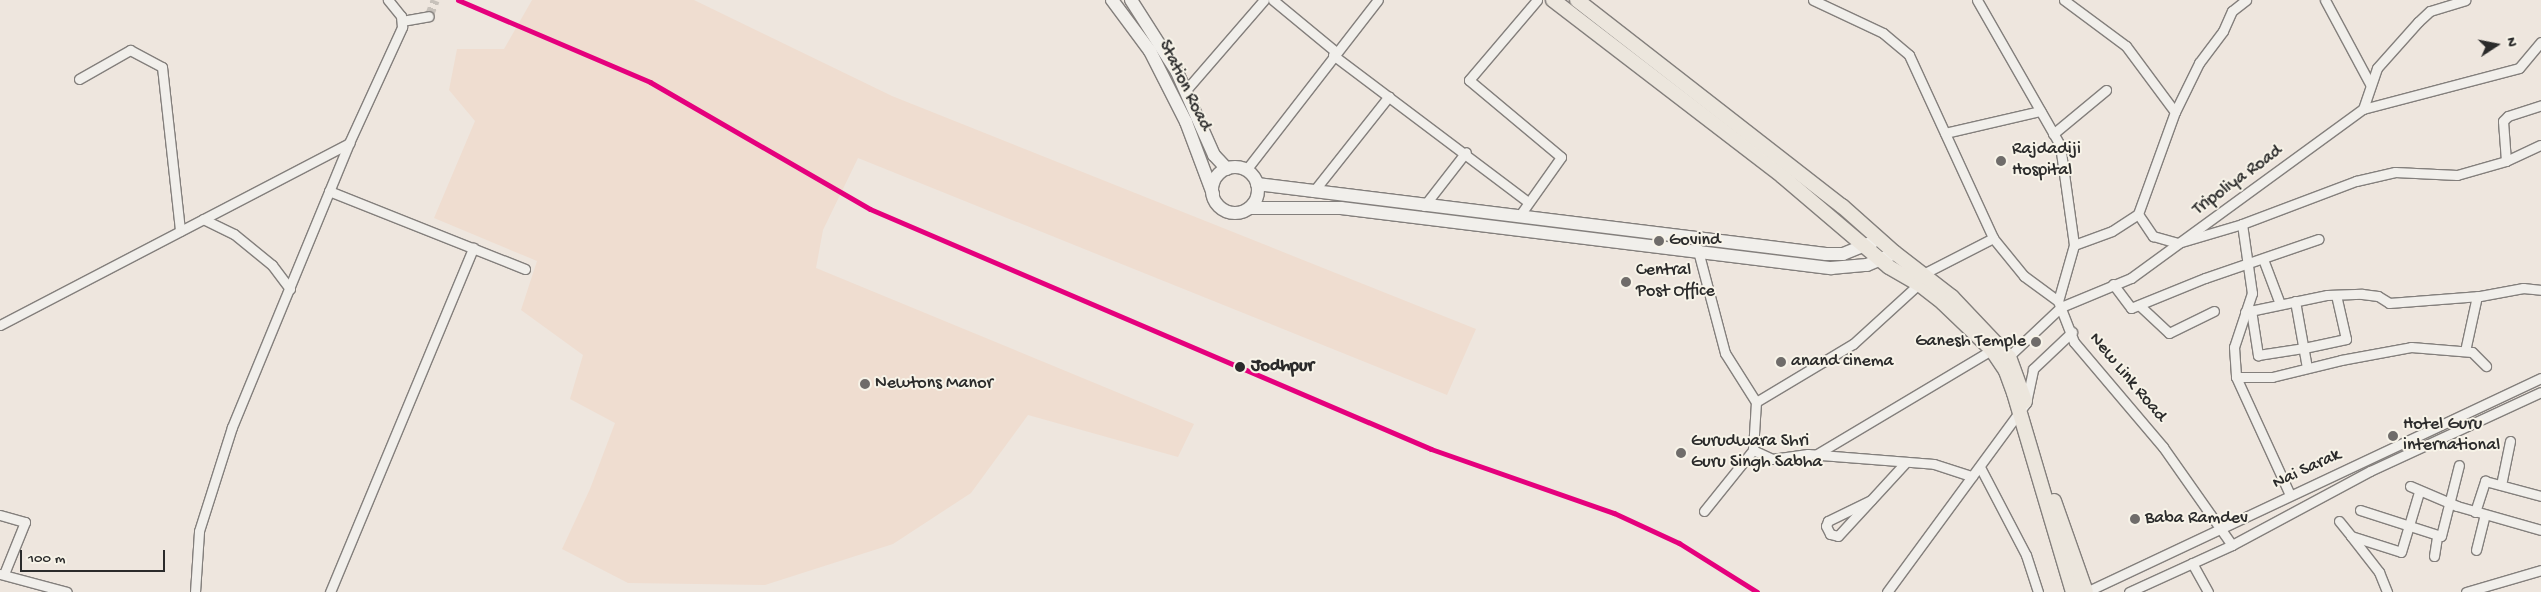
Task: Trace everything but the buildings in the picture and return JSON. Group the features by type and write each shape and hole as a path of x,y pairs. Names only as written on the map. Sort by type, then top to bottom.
{"main road":[{"path":"1553,0 1782,176 1865,246 1880,261 1923,278"},
{"path":"1577,0 1842,206 1923,278 1952,297 1996,348 2005,360 2086,592"},
{"path":"2022,408 2073,592"}],"street":[{"path":"388,0 402,22"},
{"name":"Station Road","path":"1112,0 1150,51 1186,122 1213,194"},
{"name":"Station Road","path":"1131,0 1186,90 1214,154 1227,169"},
{"path":"1186,90 1264,0"},
{"path":"1273,0 1334,53 1466,152 1527,201"},
{"path":"1246,170 1334,53 1378,0"},
{"path":"1520,215 1527,201 1561,158 1468,80 1536,0"},
{"name":"New Link Road","path":"1813,0 1900,44 1917,68 1993,238 2024,276 2060,304 2072,332 2074,342 2163,447 2222,527 2232,545"},
{"path":"1978,0 2060,145 2074,245 2060,304"},
{"path":"2064,0 2126,46 2175,112"},
{"path":"2074,245 2112,230 2138,214 2175,112 2199,64 2223,31 2232,11 2246,0"},
{"path":"2325,0 2370,84"},
{"path":"2363,108 2377,68 2418,22 2430,11 2465,0"},
{"path":"402,22 429,16"},
{"path":"195,592 198,531 232,427 349,143 402,22"},
{"path":"2363,108 2519,68 2541,42"},
{"path":"79,79 130,50 162,67 180,231"},
{"path":"2053,134 2106,90"},
{"path":"1313,192 1389,96"},
{"path":"2506,161 2503,121 2508,116 2541,105"},
{"name":"Tripoliya Road","path":"2005,360 2060,304 2131,278 2363,108"},
{"path":"1945,133 2040,111"},
{"path":"0,325 349,143"},
{"path":"2138,214 2153,236 2178,243 2242,224 2356,181 2395,172 2457,175 2506,161 2541,146"},
{"path":"1424,206 1466,152"},
{"path":"1879,239 1843,254 1826,254 1257,184 1246,170 1227,169 1216,179 1213,194 1218,205 1229,212 1242,212 1250,208 1341,208 1831,268 1851,268 1880,261 1895,253"},
{"path":"1250,208 1255,201 1257,184"},
{"path":"329,191 524,269"},
{"path":"203,219 234,234 272,265 290,289"},
{"path":"2242,224 2250,264 2252,293 2248,311 2234,347 2236,378 2290,495"},
{"path":"1756,402 1853,344 1923,278 1993,238"},
{"path":"1695,239 1725,354 1756,402 1753,450 1704,511"},
{"path":"2113,284 2131,308 2205,278 2318,239"},
{"path":"330,592 473,248"},
{"path":"2263,259 2280,304"},
{"path":"2248,311 2336,295 2378,296 2389,303 2477,296 2523,288 2541,290"},
{"path":"2248,311 2258,355 2304,348 2346,339 2336,295"},
{"path":"2465,351 2477,296"},
{"path":"2295,301 2307,368"},
{"path":"2139,305 2169,333 2214,311"},
{"path":"1887,592 2022,408 2033,369 2072,332"},
{"path":"2236,378 2272,377 2411,347 2472,352 2486,366"},
{"path":"1817,454 1996,348"},
{"name":"Nai Sarak","path":"2086,592 2541,378"},
{"path":"2129,592 2232,545 2370,471 2541,392"},
{"path":"2501,485 2510,441"},
{"path":"1753,450 1772,459 1817,454 1934,464 1972,476"},
{"path":"2363,461 2370,471"},
{"path":"1871,500 1826,522 1830,534 1838,536 1906,462"},
{"path":"2360,510 2409,528 2441,536 2459,465"},
{"path":"1980,467 2026,556 2038,592"},
{"path":"2475,512 2485,481 2541,496"},
{"path":"2410,486 2419,492 2475,512 2541,530"},
{"path":"2351,536 2401,552 2419,492"},
{"path":"0,515 25,522 2,574 68,592"},
{"path":"2476,550 2485,515"},
{"path":"2340,522 2379,572 2387,592"},
{"path":"2434,556 2437,536"},
{"path":"2192,563 2208,592"},
{"path":"2466,592 2484,589 2541,570"},
{"path":"27,592 29,582"}],"shaded area":[{"path":"532,0 694,0 892,96 1476,329 1447,395 858,158 823,230 816,268 1194,424 1178,457 1028,415 971,493 893,544 765,585 628,583 562,549 590,489 615,423 570,399 583,355 521,310 537,261 434,218 475,121 449,90 457,49 504,49"}],"tunnel":[{"path":"429,16 435,0"}],"transit line":[{"path":"458,0 650,82 870,209 1431,449 1614,513 1679,543 1757,592"}],"place":[{"name":"Rajdadiji Hospital","path":"2001,161"},
{"name":"Govind","path":"1659,241"},
{"name":"Central Post Office","path":"1626,282"},
{"name":"Ganesh Temple","path":"2036,342"},
{"name":"anand cinema","path":"1781,362"},
{"name":"Jodhpur","path":"1240,367"},
{"name":"Newtons Manor","path":"865,384"},
{"name":"Hotel Guru international","path":"2393,436"},
{"name":"Gurudwara Shri Guru Singh Sabha","path":"1681,453"},
{"name":"Baba Ramdev","path":"2135,519"}]}
